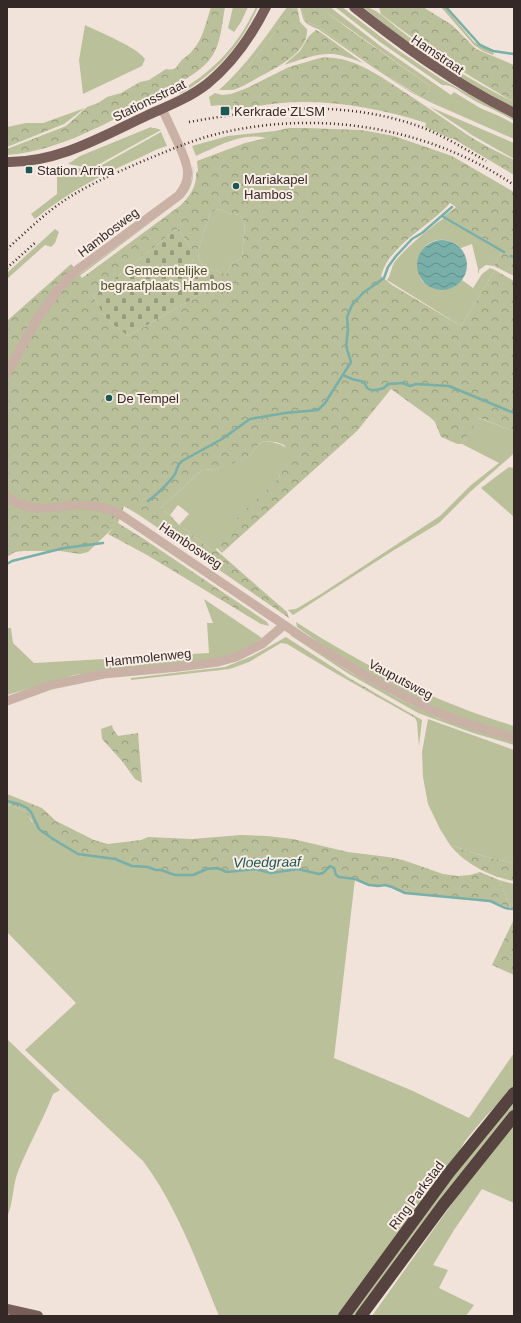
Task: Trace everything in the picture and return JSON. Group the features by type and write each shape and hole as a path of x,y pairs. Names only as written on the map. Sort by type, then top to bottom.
{"highway":[{"name":"Ring Parkstad","path":"344,1316 426,1203 514,1093"},
{"path":"361,1316 443,1205 514,1116"}],"main road":[{"name":"Stationsstraat","path":"7,162 30,161 46,158 84,145 162,109 196,91 228,64 240,51 266,7"},
{"name":"Hamstraat","path":"354,7 409,50 435,68 514,113"},
{"path":"7,1311 17,1316"},
{"path":"7,1311 38,1316"}],"street":[{"name":"Hambosweg","path":"7,373 37,319 58,290 74,273 178,196 186,186 186,162 162,109"},
{"name":"Hambosweg","path":"7,497 26,507 40,509 81,505 93,506 120,514 284,625"},
{"name":"Hammolenweg","path":"7,701 51,685 96,676 128,671 218,662 236,657 262,644 284,625"},
{"name":"Vauputsweg","path":"284,625 334,658 428,709 456,720 514,738"}],"green space":[{"path":"211,7 225,7 219,41 214,54 203,67 195,73 149,102 78,136 51,146 7,155 7,149 66,126 87,107 98,103 107,97 121,93 140,82 149,80 166,69 175,68 192,51 199,41"},
{"path":"233,7 248,7 241,22 234,32 228,28"},
{"path":"256,7 258,7 244,34 226,57 206,77 180,94 179,92 204,74 224,56 241,34"},
{"path":"287,7 297,7 298,11 294,8 249,65 231,84 233,90 219,90 247,61"},
{"path":"300,7 305,21 317,26 422,98 412,93 374,68 318,29 307,24 303,19"},
{"path":"301,7 321,8 430,86 429,90 422,98 388,76 317,26 305,21"},
{"path":"319,7 330,7 383,48 451,95 454,92 480,108 514,124 514,139 422,98 429,90 430,86"},
{"path":"335,7 342,7 398,50 441,79 514,119 514,121 473,100 455,88 442,85 380,42"},
{"path":"363,7 372,9 380,14 410,38 453,68 514,102 514,108 447,70 403,39"},
{"path":"379,7 423,7 452,25 476,49 514,65 514,102 480,82 413,38 381,14"},
{"path":"441,7 445,7 474,42 494,53 493,55 474,45"},
{"path":"294,8 298,11 300,22 307,29 303,45 282,64 233,90 230,86 231,84 249,65 279,27 287,13"},
{"path":"85,25 117,40 141,54 145,59 142,66 83,94 79,60"},
{"path":"316,30 363,63 340,55 327,54 308,57 284,65 300,51 309,36"},
{"path":"320,58 332,58 354,63 376,74 472,138 514,160 514,175 452,138 451,139 425,127 426,123 396,114 350,105 319,102 269,104 236,109 231,94 247,88 289,67"},
{"path":"215,93 222,95 231,94 236,109 221,111 220,105 211,106 209,97"},
{"path":"430,107 514,143 514,159 472,135"},
{"path":"85,108 64,124 7,147 7,127 26,123 43,123"},
{"path":"151,127 161,130 94,167 90,168 68,164 80,156"},
{"path":"289,128 361,130 394,136 452,156 514,192 514,276 494,266 502,251 504,251 444,216 456,207 450,203 395,251 386,263 381,276 392,285 461,326 495,270 514,281 514,431 479,418 462,444 454,443 441,437 435,422 431,418 391,389 357,431 224,551 218,545 229,527 279,478 281,470 288,461 289,453 284,445 276,442 264,441 258,445 249,456 217,469 202,470 161,508 179,525 213,551 215,549 287,612 289,618 124,506 118,523 267,622 269,626 261,624 147,555 108,534 113,528 88,552 80,554 60,551 24,551 15,552 7,557 7,321 71,264 82,278 181,205 190,194 194,186 196,173 198,171 197,161 245,143 266,138 275,131","holes":["219,209 228,213 240,215 245,223 242,258 232,263 226,274 207,268 203,265 200,262 198,251 210,214","178,228 192,250 192,259 203,271 218,276 218,284 128,336 111,323 103,314 93,296"]},
{"path":"275,131 266,138 247,137 230,141 196,156 192,146 228,136"},
{"path":"161,132 167,146 125,164 85,185 60,200 35,219 31,214 57,194 57,171 78,168 93,170"},
{"path":"193,165 192,183 183,198 77,278 76,277 180,200 189,187 192,179"},
{"path":"219,209 228,213 240,215 245,223 242,258 232,263 226,274 207,268 203,265 200,262 198,251 210,214"},
{"path":"444,218 502,251 494,266 486,265 479,270 479,273 472,244 461,248 453,242 437,240 424,248 420,255 418,263 420,277 426,284 441,287 451,288 456,286 462,280 473,288 482,274 490,268 495,270 461,326 387,280 394,263 398,258 418,239"},
{"name":"Gemeentelijke begraafplaats Hambos","path":"178,228 192,250 192,259 203,271 218,276 218,284 128,336 111,323 103,314 93,296"},
{"path":"55,229 59,232 55,243 51,247 45,245 7,279 7,273"},
{"path":"478,418 514,431 514,453 470,492 439,523 293,615 288,610 296,609 321,594 440,516 471,485 499,463 462,444"},
{"path":"264,441 274,442 283,446 289,452 290,457 279,478 220,548 224,551 222,553 217,548 213,551 179,525 189,514 178,505 170,515 161,508 202,470 217,469 249,456 258,445"},
{"path":"509,467 514,468 514,517 481,488"},
{"path":"204,599 262,638 248,649 225,658 74,675 7,695 7,628 11,628 13,643 34,663 209,653 207,623 213,623"},
{"path":"296,622 348,654 429,695 485,717 514,726 514,735 447,713 388,685 314,640 297,627"},
{"path":"290,635 352,673 438,718 514,742 514,745 473,733 418,713 349,674"},
{"path":"286,637 351,679 337,674 287,644 281,643 249,662 230,669 131,680 131,678 225,667 252,656"},
{"path":"337,674 351,679 422,720 419,746 417,722 415,718"},
{"path":"428,719 514,750 514,863 483,856 450,845 440,829 428,804 423,777 422,752"},
{"path":"112,725 118,736 138,733 142,783 135,779 122,761 102,739 101,729"},
{"path":"7,794 42,808 56,821 94,840 108,844 141,840 148,837 192,839 241,835 267,836 293,839 348,852 403,860 443,874 458,876 480,872 499,880 511,908 490,901 405,893 385,885 369,885 355,879 339,877 336,875 334,868 330,866 323,873 319,874 298,869 271,873 255,869 227,872 217,868 207,869 193,875 175,875 148,867 132,866 115,859 78,854 40,832 25,811 7,804"},
{"path":"7,804 25,811 31,821 53,839 78,854 115,859 132,866 148,867 175,875 193,875 207,869 217,868 227,872 255,869 271,873 298,869 319,874 326,871 328,867 332,866 336,874 347,879 355,879 334,1058 413,1091 469,1118 514,1053 514,1088 485,1117 465,1141 453,1163 338,1316 219,1316 186,1236 166,1197 143,1161 25,1050 76,1003 7,932"},
{"path":"450,845 483,856 514,863 514,881 479,869 463,858"},
{"path":"499,880 514,884 514,908 511,908"},
{"path":"514,919 514,975 492,965"},
{"path":"7,1039 60,1090 53,1094 19,1169 7,1217"},
{"path":"514,1100 514,1109 454,1185 356,1316 349,1316 408,1234"},
{"path":"514,1123 514,1203 482,1189 454,1230 433,1265 448,1270 439,1288 474,1305 466,1316 372,1316 468,1181"}],"water":[{"path":"437,240 447,240 460,247 467,260 467,270 460,283 447,290 437,290 428,286 421,279 417,270 417,260 421,251 428,244"}],"waterway":[{"path":"446,7 480,45 493,51 514,54"},
{"path":"148,501 170,481 182,461 222,439 250,419 285,413 318,410 325,403 351,362 346,346 348,330 347,317 352,305 363,293 384,278 388,267 412,239 422,233 452,207"},
{"path":"442,216 504,252"},
{"path":"343,375 364,382 367,388 371,390 384,388 388,384 403,383 410,386 416,384 449,386 514,413"},
{"path":"7,564 12,561 64,548 103,543"},
{"name":"Vloedgraaf","path":"7,801 27,808 31,812 39,829 78,854 115,859 132,866 148,867 175,875 193,875 207,869 217,868 227,872 255,869 271,873 298,869 319,874 323,873 330,866 334,868 336,875 339,877 355,879 369,885 385,885 405,893 490,901 504,908 514,909"}],"railway":[{"path":"189,122 277,110 335,109 363,112 392,118 421,127 486,161"},
{"path":"7,249 57,205 74,194 103,179 194,141 225,132 262,126 300,123 338,124 375,129 412,137 482,165 514,185"},
{"path":"7,268 36,242"}],"place":[{"name":"Kerkrade ZLSM","path":"225,111"},
{"name":"Station Arriva","path":"29,170"},
{"name":"Mariakapel Hambos","path":"236,186"},
{"name":"De Tempel","path":"109,398"}]}
